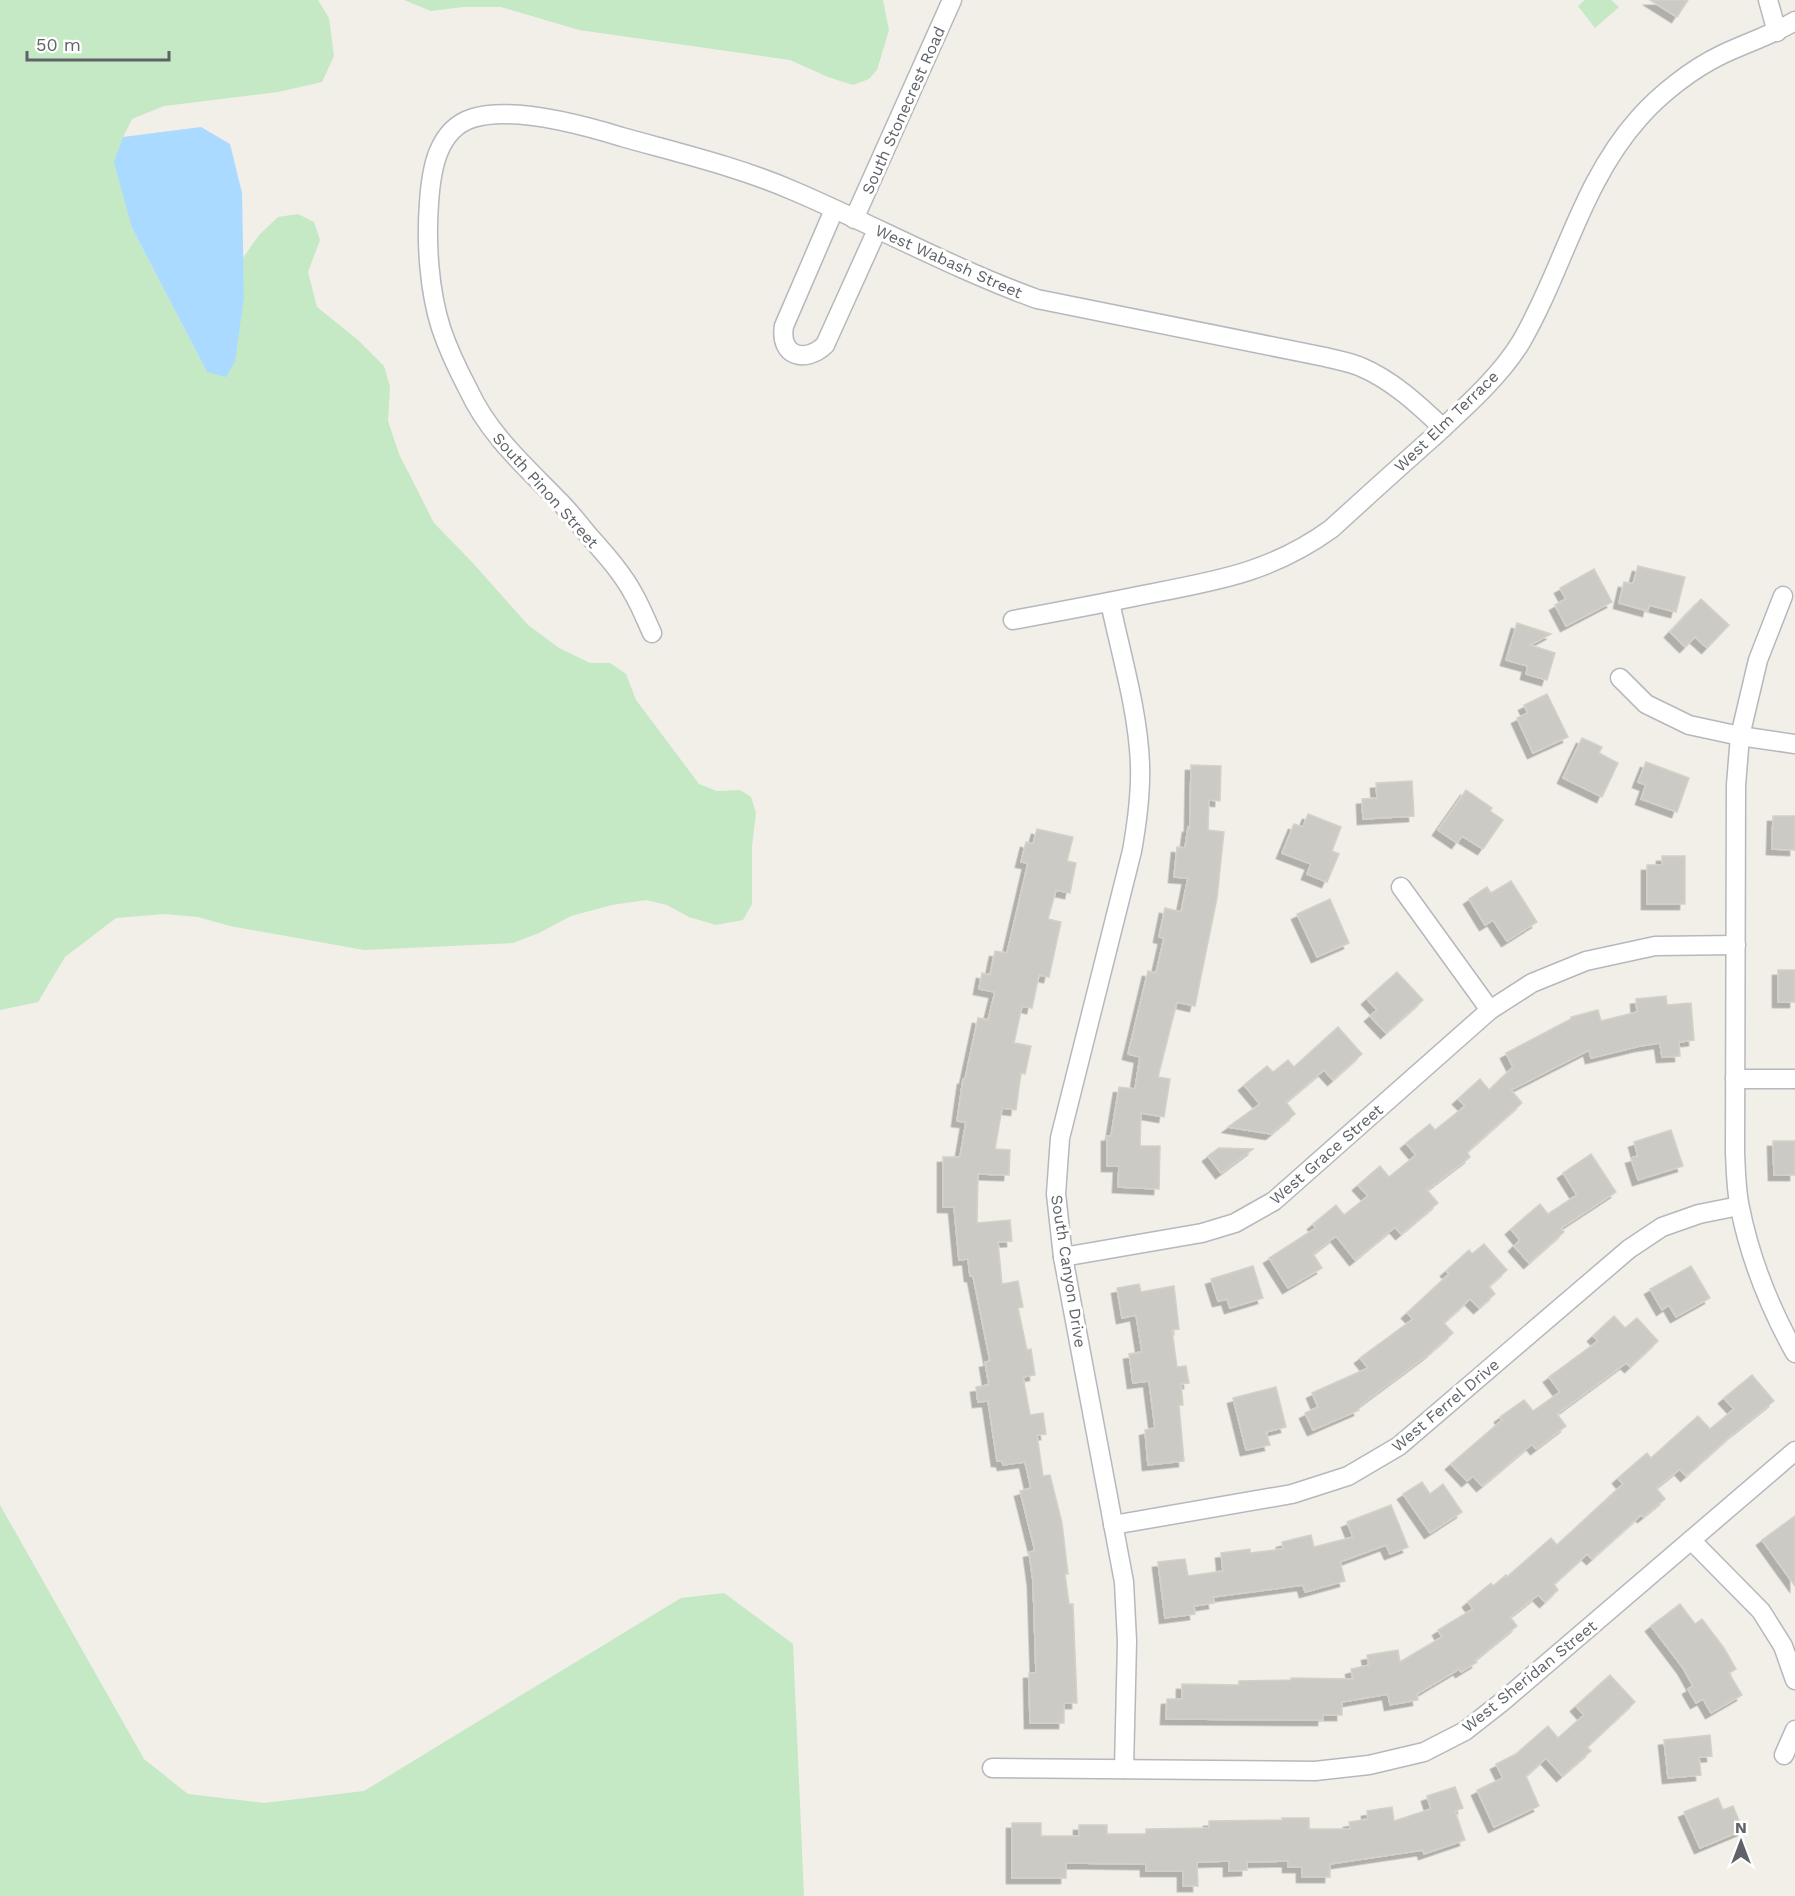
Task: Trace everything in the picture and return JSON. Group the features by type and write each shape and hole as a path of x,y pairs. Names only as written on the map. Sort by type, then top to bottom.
{"street":[{"name":"South Stonecrest Road","path":"854,219 952,0"},
{"path":"1768,0 1786,34"},
{"name":"West Elm Terrace","path":"1013,620 1236,576 1284,558 1311,544 1331,529 1443,428 1492,379 1520,344 1599,173 1639,118 1671,88 1719,56 1786,34 1795,21"},
{"name":"West Wabash Street","path":"450,133 471,118 489,115 552,119 731,168 793,191 998,285 1037,299 1325,357 1361,367 1388,382 1416,403 1443,428"},
{"name":"South Pinon Street","path":"450,133 438,152 431,179 429,206 428,241 431,277 441,327 469,392 494,434 518,462 561,502 609,560 633,593 652,633"},
{"path":"834,210 784,326 782,339 787,348 795,354 806,356 817,352 825,345 877,230"},
{"path":"1783,596 1758,660 1740,736 1736,785 1735,1153 1739,1206 1756,1267 1780,1327 1795,1353"},
{"name":"South Canyon Drive","path":"1110,602 1135,722 1140,764 1138,813 1132,851 1060,1138 1056,1194 1063,1257 1124,1582 1126,1641 1124,1769"},
{"path":"1620,678 1647,704 1689,725 1740,736 1795,744"},
{"path":"1401,887 1490,1010"},
{"name":"West Grace Street","path":"1063,1257 1202,1233 1235,1223 1274,1201 1490,1010 1532,983 1586,961 1655,946 1736,945"},
{"path":"1736,1079 1795,1079"},
{"name":"West Ferrel Drive","path":"1113,1525 1292,1494 1348,1476 1399,1446 1629,1249 1662,1227 1699,1214 1739,1206"},
{"name":"West Sheridan Street","path":"992,1768 1315,1771 1369,1765 1424,1752 1465,1731 1502,1702 1795,1451"},
{"path":"1691,1540 1761,1611 1783,1646 1795,1680"},
{"path":"1784,1755 1795,1730"}],"green space":[{"path":"0,0 318,0 329,18 334,56 322,82 278,92 164,106 132,119 123,137 132,228 207,372 244,297 243,258 259,235 278,217 298,214 314,222 320,240 308,272 317,307 358,340 384,366 390,387 388,421 399,454 434,523 528,625 559,648 590,663 610,663 626,674 636,700 699,784 717,791 740,790 751,797 756,813 752,846 752,904 743,920 716,925 689,917 667,905 646,900 612,905 571,916 539,933 513,943 364,950 230,926 198,917 164,914 116,918 65,957 38,1002 0,1010"},
{"path":"404,0 883,0 889,30 877,70 869,79 853,85 790,60 579,30 501,7 463,7 431,11"},
{"path":"1585,0 1611,0 1619,7 1595,28 1578,6"},
{"path":"0,1505 144,1759 188,1794 264,1803 364,1791 681,1598 724,1593 793,1644 804,1896 0,1896"}],"water":[{"path":"201,127 230,144 242,193 244,297 235,362 226,377 207,372 132,228 114,162 123,137"}],"building":[{"path":"1650,0 1688,0 1677,17"},
{"path":"1638,566 1685,577 1676,612 1649,605 1648,611 1619,603 1624,582 1633,584"},
{"path":"1594,569 1612,602 1566,626 1555,605 1566,599 1560,588"},
{"path":"1701,599 1729,625 1707,648 1695,637 1685,647 1670,632"},
{"path":"1517,623 1551,634 1530,645 1555,653 1547,680 1526,674 1528,666 1506,660"},
{"path":"1547,694 1568,737 1533,753 1517,718 1528,713 1524,705"},
{"path":"1582,738 1602,747 1599,753 1618,763 1602,797 1563,778"},
{"path":"1646,762 1689,778 1677,812 1641,799 1646,785 1638,782"},
{"path":"1191,765 1221,766 1220,801 1209,800 1208,830 1224,832 1217,898 1195,1006 1177,1002 1158,1077 1170,1079 1164,1117 1141,1113 1140,1146 1160,1146 1159,1189 1118,1187 1119,1166 1107,1166 1107,1136 1111,1136 1119,1087 1135,1089 1140,1057 1128,1054 1148,971 1156,973 1164,938 1159,937 1165,908 1181,912 1188,878 1174,877 1177,847 1185,848 1188,827 1190,828"},
{"path":"1412,781 1414,816 1363,819 1362,799 1377,798 1376,783"},
{"path":"1466,790 1492,808 1490,811 1503,820 1483,849 1462,836 1457,843 1438,830"},
{"path":"1308,814 1341,827 1332,851 1339,854 1327,882 1307,874 1311,864 1282,853 1294,824 1303,827"},
{"path":"1773,816 1795,816 1795,850 1772,849"},
{"path":"1037,829 1073,837 1067,861 1076,863 1070,893 1056,890 1048,919 1061,922 1049,977 1039,975 1032,1008 1022,1006 1014,1043 1031,1046 1025,1074 1021,1073 1016,1110 1002,1108 995,1149 1010,1150 1009,1175 978,1174 977,1223 1010,1220 1012,1241 998,1242 1002,1284 1018,1281 1023,1307 1018,1308 1027,1350 1031,1349 1035,1375 1023,1377 1030,1415 1043,1413 1046,1434 1037,1435 1043,1476 1050,1475 1062,1523 1069,1604 1073,1604 1077,1703 1064,1703 1064,1723 1030,1723 1029,1673 1036,1673 1033,1581 1029,1552 1035,1551 1020,1491 1031,1488 1025,1462 1003,1465 1002,1461 997,1461 988,1401 978,1402 976,1387 989,1385 985,1362 990,1361 968,1259 959,1260 954,1207 943,1207 943,1157 960,1157 966,1122 957,1121 963,1079 965,1079 978,1018 988,1020 995,992 979,989 982,973 990,975 995,951 1007,953 1028,863 1021,862 1026,842 1033,844"},
{"path":"1662,856 1685,856 1685,904 1647,904 1647,865 1662,865"},
{"path":"1511,881 1537,922 1507,941 1493,920 1485,925 1469,899 1487,887 1491,893"},
{"path":"1330,899 1349,943 1317,957 1297,914"},
{"path":"1778,970 1795,970 1795,1002 1778,1002"},
{"path":"1397,972 1423,1000 1386,1033 1370,1016 1377,1010 1367,999"},
{"path":"1666,996 1667,1005 1691,1003 1694,1040 1679,1042 1680,1056 1662,1057 1660,1043 1591,1058 1589,1050 1511,1090 1522,1103 1467,1152 1470,1157 1427,1190 1438,1203 1401,1234 1395,1227 1355,1260 1336,1236 1313,1254 1322,1268 1288,1288 1269,1258 1316,1228 1313,1224 1336,1205 1344,1215 1368,1196 1358,1185 1380,1166 1389,1177 1416,1155 1406,1143 1430,1124 1435,1130 1465,1106 1458,1099 1480,1079 1489,1090 1513,1067 1506,1053 1571,1017 1598,1010 1601,1021 1637,1012 1636,999"},
{"path":"1338,1027 1362,1054 1333,1080 1324,1070 1286,1102 1295,1114 1271,1134 1228,1127 1260,1104 1244,1085 1267,1066 1273,1072 1288,1060 1294,1067"},
{"path":"1671,1130 1683,1166 1638,1180 1631,1158 1638,1156 1634,1142"},
{"path":"1773,1141 1795,1141 1795,1175 1774,1175"},
{"path":"1219,1148 1253,1149 1221,1173 1208,1156"},
{"path":"1591,1154 1616,1192 1561,1228 1564,1232 1529,1263 1514,1246 1520,1240 1511,1229 1540,1204 1548,1214 1577,1195 1563,1173"},
{"path":"1484,1244 1507,1270 1489,1286 1495,1294 1479,1308 1470,1299 1444,1323 1453,1333 1429,1354 1358,1407 1359,1410 1313,1430 1305,1413 1318,1407 1312,1393 1368,1368 1360,1358 1413,1319 1407,1313 1449,1274 1446,1271 1469,1250 1472,1254"},
{"path":"1253,1266 1263,1298 1230,1308 1227,1299 1218,1301 1211,1279"},
{"path":"1691,1266 1710,1298 1676,1317 1669,1305 1662,1310 1650,1289"},
{"path":"1139,1284 1141,1292 1174,1286 1179,1329 1172,1330 1177,1367 1186,1366 1189,1383 1181,1384 1183,1405 1179,1405 1184,1461 1148,1465 1145,1430 1155,1428 1149,1381 1133,1383 1129,1354 1142,1352 1136,1315 1122,1318 1117,1288"},
{"path":"1614,1316 1625,1328 1637,1318 1658,1341 1630,1367 1626,1363 1557,1414 1566,1426 1536,1449 1532,1444 1482,1486 1473,1476 1467,1481 1451,1464 1502,1420 1500,1417 1524,1400 1533,1411 1560,1392 1549,1377 1598,1341 1593,1336"},
{"path":"1752,1375 1774,1401 1686,1476 1680,1469 1656,1488 1665,1499 1643,1517 1641,1515 1592,1559 1587,1554 1554,1584 1558,1590 1545,1602 1538,1595 1510,1617 1517,1626 1475,1660 1477,1662 1461,1672 1459,1669 1417,1694 1418,1700 1390,1705 1388,1694 1342,1702 1342,1715 1323,1715 1323,1720 1166,1719 1167,1699 1182,1699 1182,1684 1239,1685 1239,1681 1291,1680 1291,1678 1353,1679 1351,1669 1369,1665 1367,1655 1398,1650 1400,1662 1442,1637 1438,1630 1473,1609 1468,1602 1491,1583 1493,1586 1506,1575 1507,1577 1551,1538 1557,1545 1623,1484 1618,1478 1647,1453 1651,1458 1698,1416 1710,1429 1734,1409 1724,1398"},
{"path":"1276,1387 1286,1427 1266,1432 1270,1445 1246,1450 1233,1398"},
{"path":"1422,1482 1430,1494 1443,1484 1462,1512 1430,1533 1403,1494"},
{"path":"1391,1505 1408,1547 1390,1554 1386,1545 1340,1562 1345,1581 1305,1592 1303,1585 1213,1597 1214,1603 1194,1606 1195,1614 1165,1618 1158,1562 1185,1559 1188,1576 1223,1571 1221,1553 1250,1549 1250,1553 1283,1549 1282,1542 1311,1535 1314,1547 1353,1537 1347,1522"},
{"path":"1795,1516 1795,1586 1762,1540"},
{"path":"1680,1604 1695,1624 1702,1619 1724,1648 1736,1669 1729,1673 1742,1695 1711,1713 1703,1699 1696,1703 1688,1689 1693,1686 1683,1668 1651,1626"},
{"path":"1610,1675 1635,1702 1587,1747 1591,1751 1562,1776 1546,1758 1526,1776 1539,1806 1494,1827 1477,1790 1503,1778 1496,1764 1516,1754 1548,1726 1558,1738 1584,1715 1576,1706"},
{"path":"1710,1735 1712,1756 1699,1757 1701,1775 1668,1778 1664,1740"},
{"path":"1455,1787 1463,1808 1455,1811 1465,1840 1424,1854 1423,1850 1330,1864 1330,1877 1302,1877 1302,1867 1288,1867 1288,1861 1247,1862 1247,1870 1229,1871 1229,1861 1197,1862 1198,1886 1183,1886 1183,1871 1146,1871 1146,1864 1066,1863 1066,1878 1012,1878 1012,1823 1041,1823 1041,1836 1079,1836 1079,1825 1107,1825 1107,1834 1146,1834 1146,1829 1209,1828 1209,1821 1282,1820 1282,1818 1309,1818 1309,1829 1351,1829 1349,1822 1368,1819 1367,1811 1392,1807 1394,1821 1431,1809 1427,1796"},
{"path":"1718,1798 1723,1810 1733,1806 1743,1830 1700,1848 1684,1812"}]}
